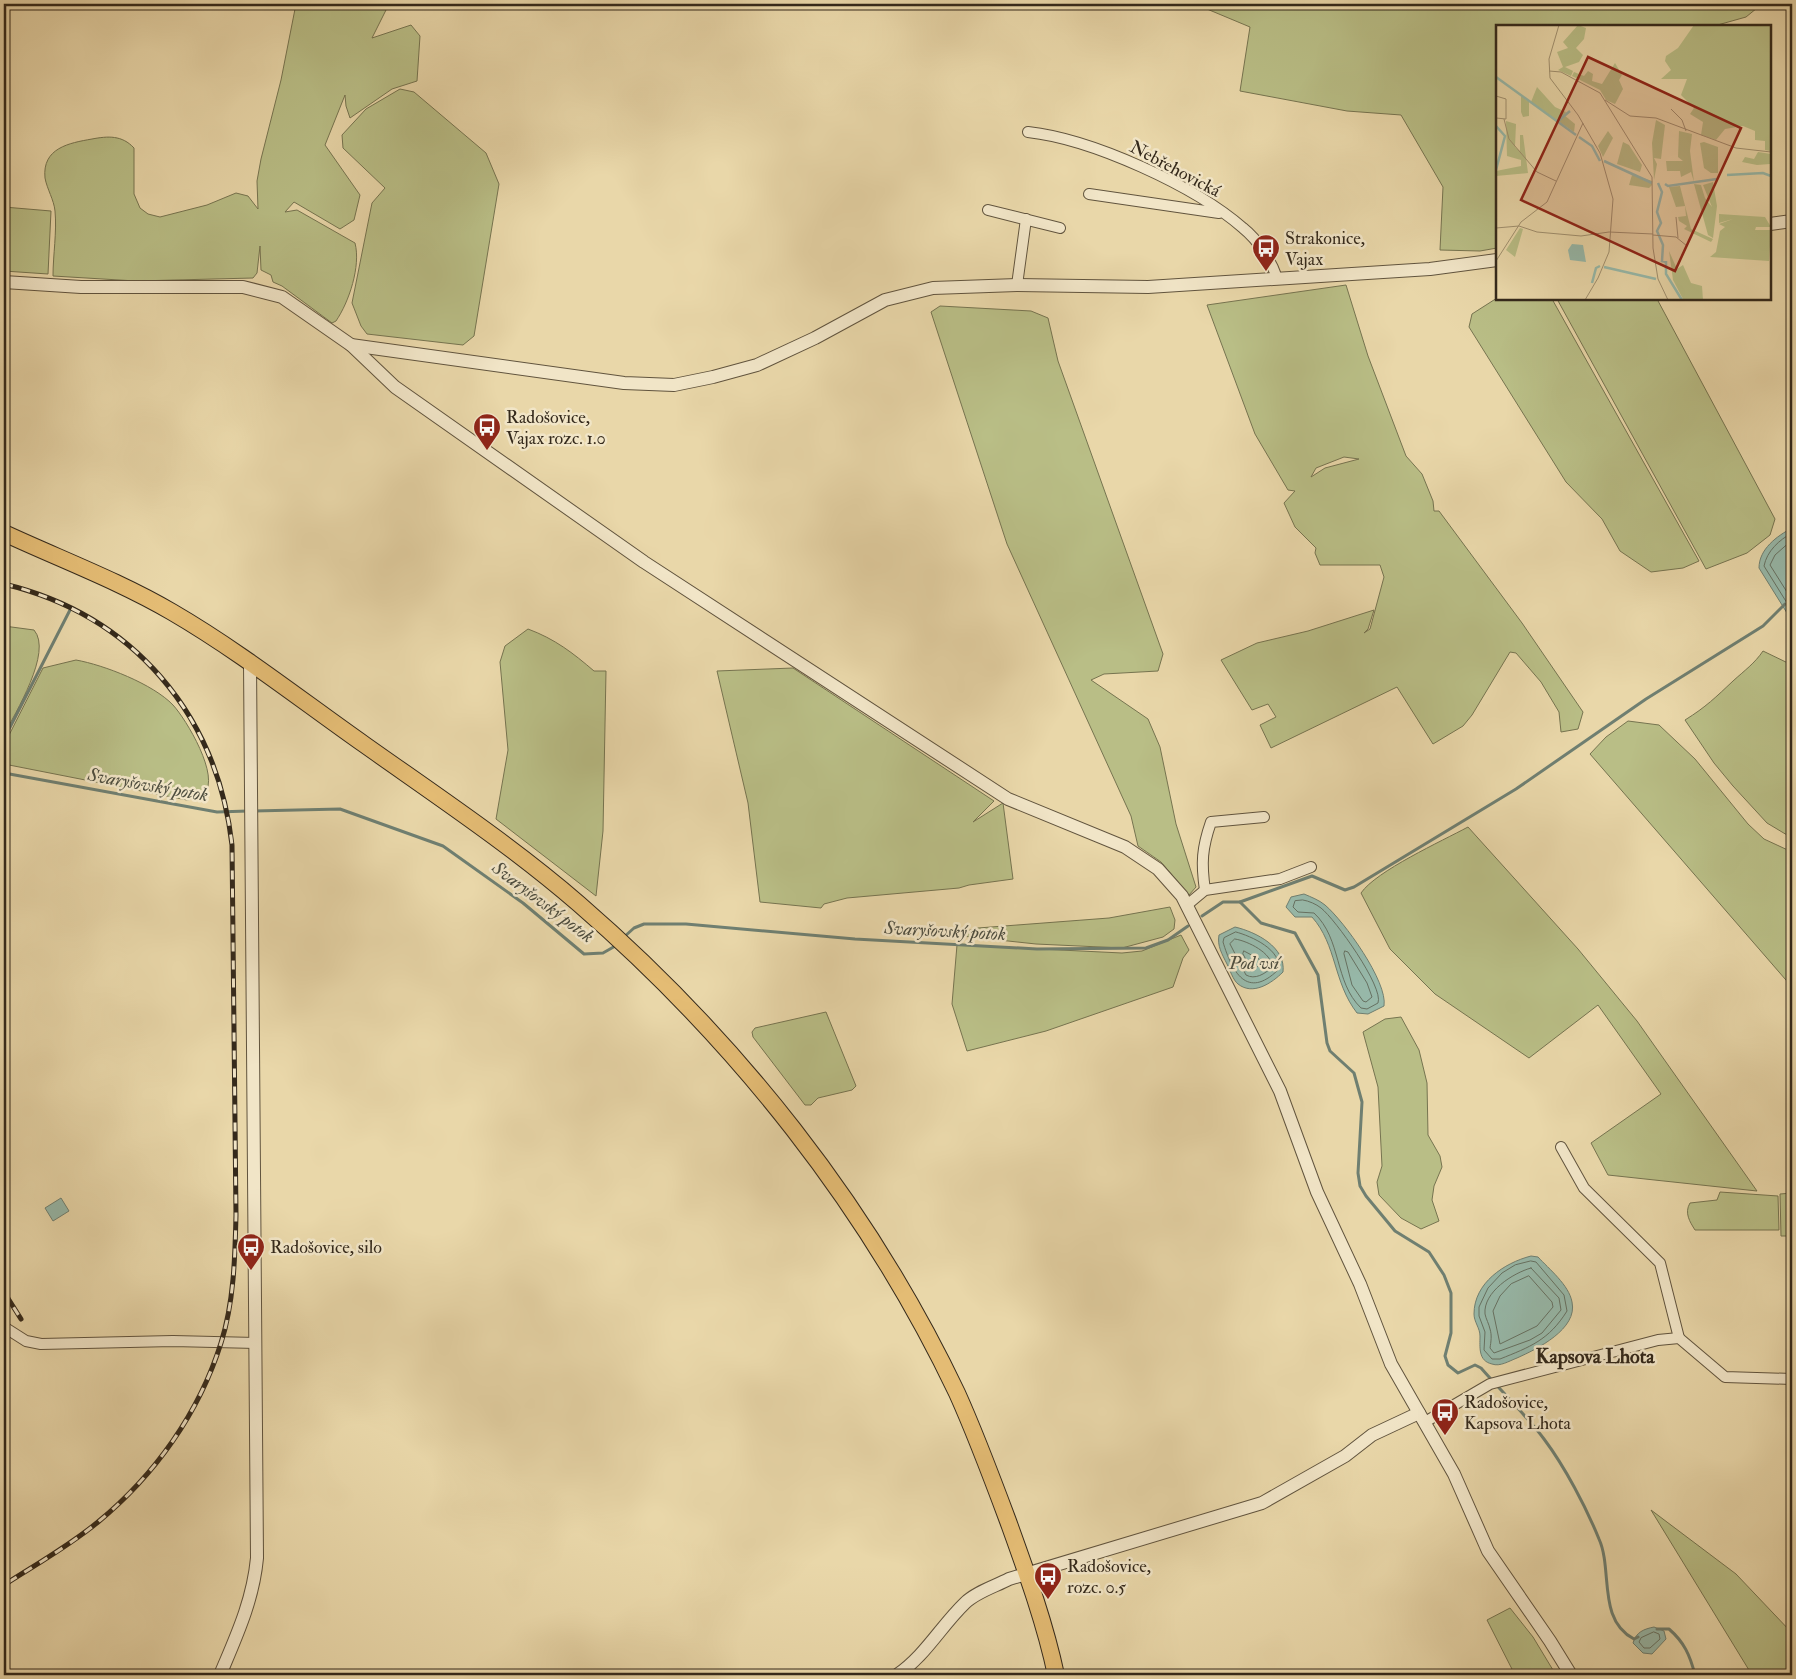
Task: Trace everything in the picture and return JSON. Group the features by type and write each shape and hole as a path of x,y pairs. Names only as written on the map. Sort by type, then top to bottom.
{"main road":[{"path":"4,533 170,610 250,663 542,872 612,933 698,1016 755,1081 822,1167 883,1257 923,1328 958,1395 992,1476 1028,1575 1056,1675"}],"street":[{"name":"Nebřehovická","path":"1028,132 1060,138 1124,160 1184,190 1244,228 1255,240 1277,278"},
{"path":"1089,194 1224,214"},
{"path":"988,210 1060,228"},
{"path":"1017,285 1026,219"},
{"path":"1771,224 1792,220"},
{"path":"351,345 624,383 674,385 757,365 814,338 885,300 933,288 1017,285 1148,287 1430,269 1496,260"},
{"path":"4,282 81,287 243,287 282,297 351,345 395,386 644,562 1008,799 1125,847 1158,869 1182,896 1187,905 1280,1091 1317,1192 1360,1284 1391,1364 1454,1474 1488,1551 1571,1675"},
{"path":"220,1675 247,1611 255,1583 257,1558 250,663"},
{"path":"1206,890 1201,865 1203,844 1211,822 1264,817"},
{"path":"1187,905 1206,890 1280,879 1311,867"},
{"path":"1561,1147 1584,1188 1660,1263 1679,1338 1725,1377 1792,1379"},
{"path":"4,1328 26,1341 41,1344 173,1341 256,1344"},
{"path":"897,1675 925,1651 967,1601 1009,1580 1262,1503 1345,1456 1372,1435 1422,1418 1495,1383 1658,1340 1679,1338"}],"green space":[{"path":"296,4 380,4 387,8 372,38 411,25 420,36 417,81 392,89 350,118 345,95 325,145 360,195 354,220 340,229 294,202 285,212 297,210 355,243 356,262 353,284 336,321 332,323 282,286 273,282 271,275 261,270 260,246 257,273 253,278 136,281 53,276 55,211 45,178 45,168 52,154 66,145 98,138 115,137 125,141 134,148 134,194 140,208 148,214 160,217 207,205 236,193 248,196 258,209 257,181 261,159 281,80"},
{"path":"1195,4 1762,4 1746,17 1718,25 1496,25 1496,248 1480,251 1440,250 1443,187 1401,115 1347,111 1240,91 1250,27"},
{"path":"400,89 414,92 486,153 499,184 474,336 463,345 367,334 361,326 352,303 372,203 385,188 343,148 342,135 366,109"},
{"path":"4,207 51,211 48,274 4,271"},
{"path":"1346,285 1368,356 1406,456 1422,474 1433,501 1434,511 1439,511 1522,623 1583,712 1578,729 1561,732 1559,712 1541,682 1516,653 1510,652 1472,715 1463,726 1433,744 1397,687 1271,748 1260,725 1276,717 1268,704 1252,710 1221,660 1257,643 1308,631 1374,610 1368,629 1364,633 1370,629 1384,577 1380,565 1320,565 1315,553 1316,548 1295,527 1284,503 1295,491 1288,490 1255,434 1207,305","holes":["1344,457 1359,459 1325,468 1311,477 1316,468"]},
{"path":"1496,299 1553,300 1699,561 1683,568 1651,572 1620,551 1602,519 1566,482 1469,327 1472,314"},
{"path":"1558,300 1658,300 1775,519 1770,535 1747,553 1706,569"},
{"path":"940,306 1031,311 1048,318 1058,361 1163,654 1158,671 1104,674 1091,680 1148,719 1160,747 1176,824 1196,887 1189,895 1161,862 1138,846 1131,816 1007,544 931,312"},
{"path":"4,626 34,630 39,640 39,653 30,682 4,735"},
{"path":"528,629 547,637 563,647 594,671 606,671 603,831 596,896 496,819 508,750 500,662 505,646"},
{"path":"1763,651 1792,665 1792,838 1767,823 1733,786 1714,763 1685,720 1716,697 1753,663"},
{"path":"76,660 128,676 164,697 173,705 186,722 205,762 208,786 202,796 187,800 4,764 4,745 43,668"},
{"path":"793,668 994,801 973,822 1003,803 1013,879 959,888 847,898 824,904 821,908 760,902 748,803 717,671"},
{"path":"1628,721 1659,725 1695,759 1748,824 1764,839 1792,852 1792,987 1590,754 1606,737"},
{"path":"1468,827 1578,949 1637,1021 1757,1191 1608,1175 1591,1143 1661,1094 1598,1005 1529,1058 1435,994 1390,949 1361,893 1380,875"},
{"path":"1170,907 1175,920 1174,929 1163,937 1122,948 1036,944 952,935 978,928 1109,918"},
{"path":"1181,935 1189,950 1183,958 1173,987 1046,1031 967,1051 952,1004 957,945 1122,953 1142,951"},
{"path":"826,1012 856,1086 852,1090 818,1098 811,1105 805,1105 753,1037 752,1032 755,1028"},
{"path":"1401,1017 1419,1050 1427,1083 1428,1135 1440,1156 1442,1167 1434,1186 1432,1200 1439,1221 1421,1229 1401,1218 1379,1195 1377,1182 1382,1166 1378,1087 1363,1032 1385,1019"},
{"path":"1720,1192 1778,1196 1779,1230 1695,1230 1688,1214 1690,1203 1717,1200"},
{"path":"1792,1193 1792,1236 1781,1236 1780,1194"},
{"path":"1651,1510 1736,1574 1792,1633 1792,1675 1752,1675"},
{"path":"1510,1608 1533,1637 1556,1675 1515,1675 1487,1620"}],"water":[{"path":"1792,528 1792,621 1759,568 1765,549 1775,539"},
{"path":"1304,894 1325,905 1343,924 1363,952 1379,982 1384,1006 1368,1014 1357,1013 1343,989 1331,952 1320,928 1312,917 1295,917 1286,907 1291,897"},
{"name":"Pod vsí","path":"1235,927 1260,937 1275,948 1280,955 1283,963 1283,972 1268,984 1250,989 1238,984 1232,975 1219,946 1219,935"},
{"path":"61,1198 69,1211 53,1221 45,1208"},
{"path":"1531,1256 1538,1257 1567,1289 1572,1302 1572,1312 1569,1321 1554,1337 1525,1354 1508,1362 1495,1365 1487,1362 1482,1357 1480,1333 1474,1317 1475,1303 1479,1293 1492,1276 1501,1269"},
{"path":"1654,1627 1664,1631 1666,1639 1652,1654 1643,1653 1633,1643 1634,1639 1641,1632"}],"waterway":[{"path":"1240,902 1312,876 1345,890 1354,887 1516,789 1646,699 1763,626 1785,604"},
{"path":"4,739 71,608"},
{"name":"Svaryšovský potok","path":"4,773 217,812 248,811"},
{"name":"Svaryšovský potok","path":"254,811 340,809 443,846 523,903 584,954 603,953 617,945"},
{"name":"Svaryšovský potok","path":"1202,916 1223,902 1240,902 1261,923 1295,933 1318,975 1327,1043 1330,1051 1354,1073 1362,1102 1358,1173 1360,1186 1395,1231 1429,1252 1444,1275 1451,1293 1451,1333 1445,1356 1448,1365 1458,1373 1475,1365 1481,1368 1537,1430 1560,1462 1599,1539 1603,1551 1610,1607 1615,1620 1622,1631 1634,1639 1638,1637"},
{"name":"Svaryšovský potok","path":"624,937 634,928 644,924 686,924 855,939 1037,949 1146,948 1168,940 1188,926"},
{"name":"Svaryšovský potok","path":"1657,1629 1669,1629 1679,1639 1689,1655 1695,1675"}],"railway":[{"path":"4,584 50,599 92,619 129,646 161,677 187,713 208,753 223,797 232,845 236,1215 233,1279 229,1312 221,1343 201,1394 173,1441 138,1484 98,1522 52,1555 4,1585"},
{"path":"4,1292 21,1319"}],"place":[{"name":"Strakonice, Vajax","path":"1266,272"},
{"name":"Radošovice, Vajax rozc. 1.0","path":"487,451"},
{"name":"Radošovice, silo","path":"251,1271"},
{"name":"Radošovice, Kapsova Lhota","path":"1445,1436"},
{"name":"Radošovice, rozc. 0.5","path":"1048,1600"}],"district":[{"name":"Kapsova Lhota","path":"1595,1356"}]}
